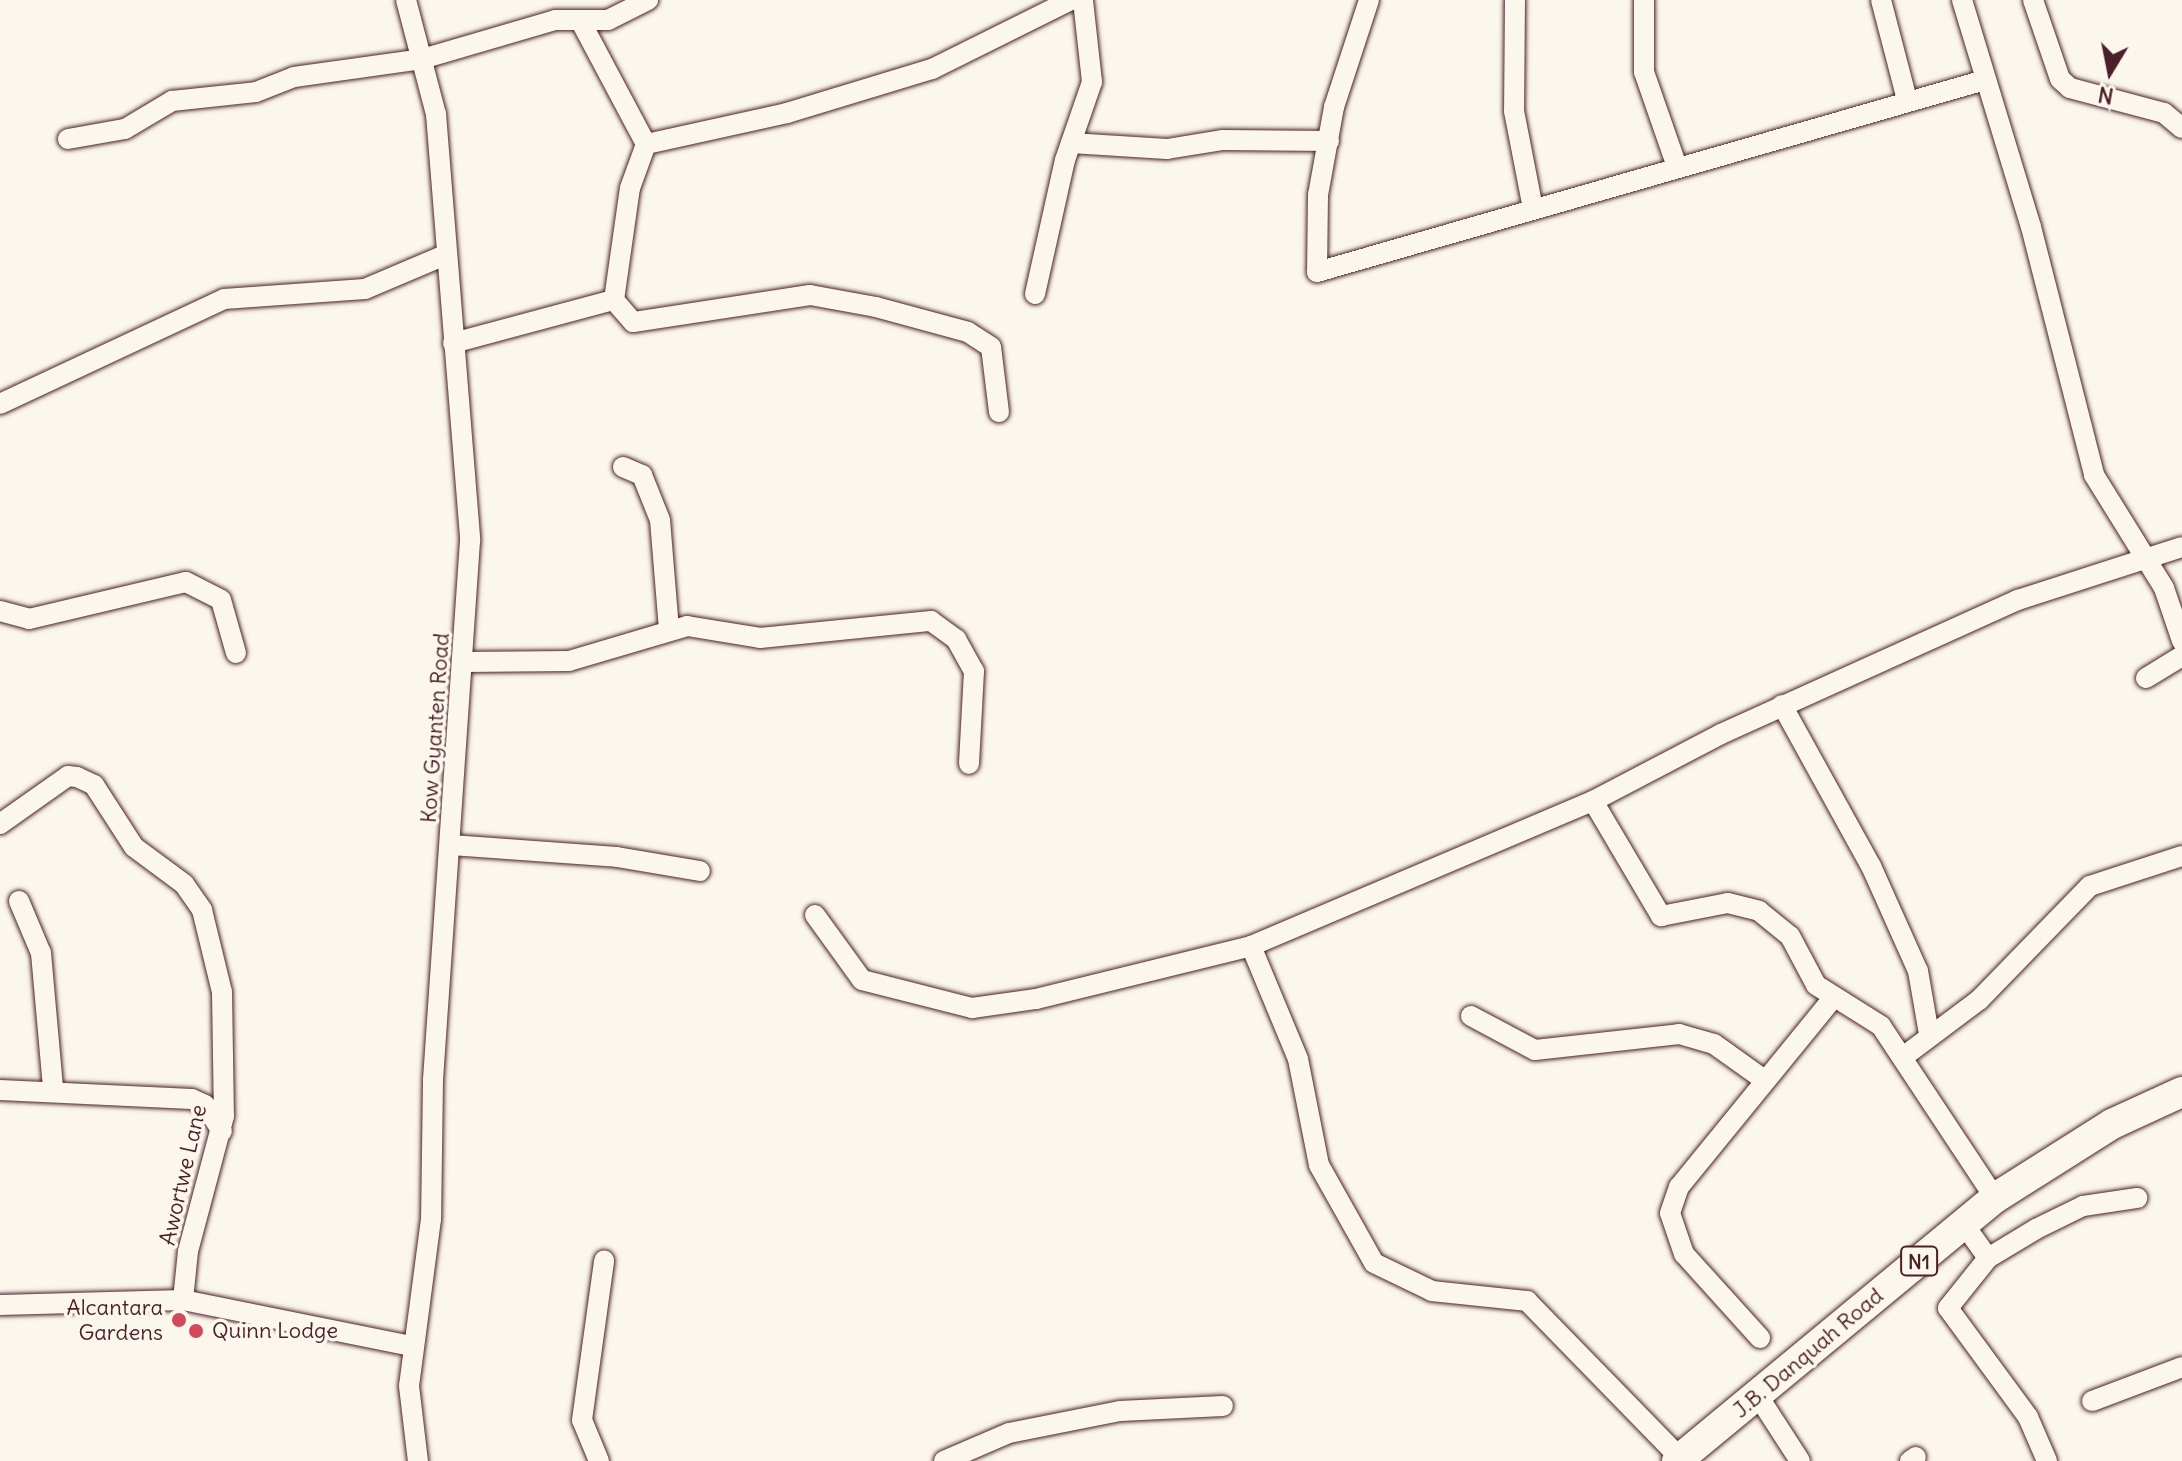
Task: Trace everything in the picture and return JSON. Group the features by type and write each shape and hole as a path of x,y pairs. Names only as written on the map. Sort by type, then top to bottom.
{"highway":[{"name":"J.B. Danquah Road","path":"1678,1460 1995,1198 2112,1124 2182,1092"}],"street":[{"name":"Kow Gyanten Road","path":"406,0 436,114 470,541 433,1080 431,1219 412,1346 410,1423 418,1461"},
{"path":"68,139 125,129 172,101 256,92 294,77 422,59 555,20 608,20 648,0"},
{"path":"646,144 787,113 932,69 1071,0"},
{"path":"1035,294 1071,143 1095,65 1083,0"},
{"path":"1369,0 1329,141 1318,195 1317,272 1985,80"},
{"path":"1515,0 1514,111 1533,209"},
{"path":"1644,0 1644,72 1677,167"},
{"path":"1881,0 1907,100"},
{"path":"1962,0 2031,227 2094,475 2164,588 2182,641"},
{"path":"2033,0 2060,79 2070,88 2164,113 2182,128"},
{"path":"581,22 646,144 630,188 614,300 633,322 810,295 968,332 991,347 999,412"},
{"path":"1071,143 1167,149 1223,140 1329,141"},
{"path":"0,404 224,299 365,289 445,255"},
{"path":"453,343 614,300"},
{"path":"623,467 642,475 660,520 669,629"},
{"path":"815,915 862,980 972,1008 1036,999 1251,946 1593,801 1782,705 2018,600 2182,547"},
{"path":"0,611 29,619 186,582 221,600 236,653"},
{"path":"464,662 569,661 669,629 701,627 760,638 931,621 956,639 974,671 969,764"},
{"path":"2146,678 2182,656"},
{"path":"1782,705 1871,866 1912,958 1929,1034"},
{"name":"Awortwe Lane","path":"0,824 68,776 77,777 94,785 134,847 184,884 202,910 222,992 222,1131 188,1251 183,1300"},
{"path":"1593,801 1661,916 1728,903 1759,911 1790,936 1816,985 1833,998 1865,1011 1903,1057 1995,1198"},
{"path":"451,845 617,857 700,871"},
{"path":"1903,1057 1929,1034 1979,1000 2090,886 2182,856"},
{"path":"19,901 41,953 53,1088"},
{"path":"1251,946 1298,1059 1319,1165 1374,1263 1432,1291 1527,1301 1678,1460"},
{"path":"1760,1338 1684,1254 1670,1213 1679,1187 1763,1079 1833,998"},
{"path":"1471,1016 1535,1050 1644,1033 1689,1036 1714,1044 1763,1079"},
{"path":"0,1090 53,1088 192,1099 205,1105 222,1131"},
{"path":"2047,1461 2028,1417 1948,1308 1988,1258 2083,1206 2137,1198"},
{"path":"1963,1223 1988,1258"},
{"path":"599,1461 582,1420 604,1261"},
{"path":"0,1305 183,1300 412,1346"},
{"path":"2092,1401 2182,1367"},
{"path":"1758,1396 1800,1461"},
{"path":"944,1461 1009,1433 1092,1416 1223,1406"}],"place":[{"name":"Alcantara Gardens","path":"179,1320"},
{"name":"Quinn Lodge","path":"196,1331"}]}
